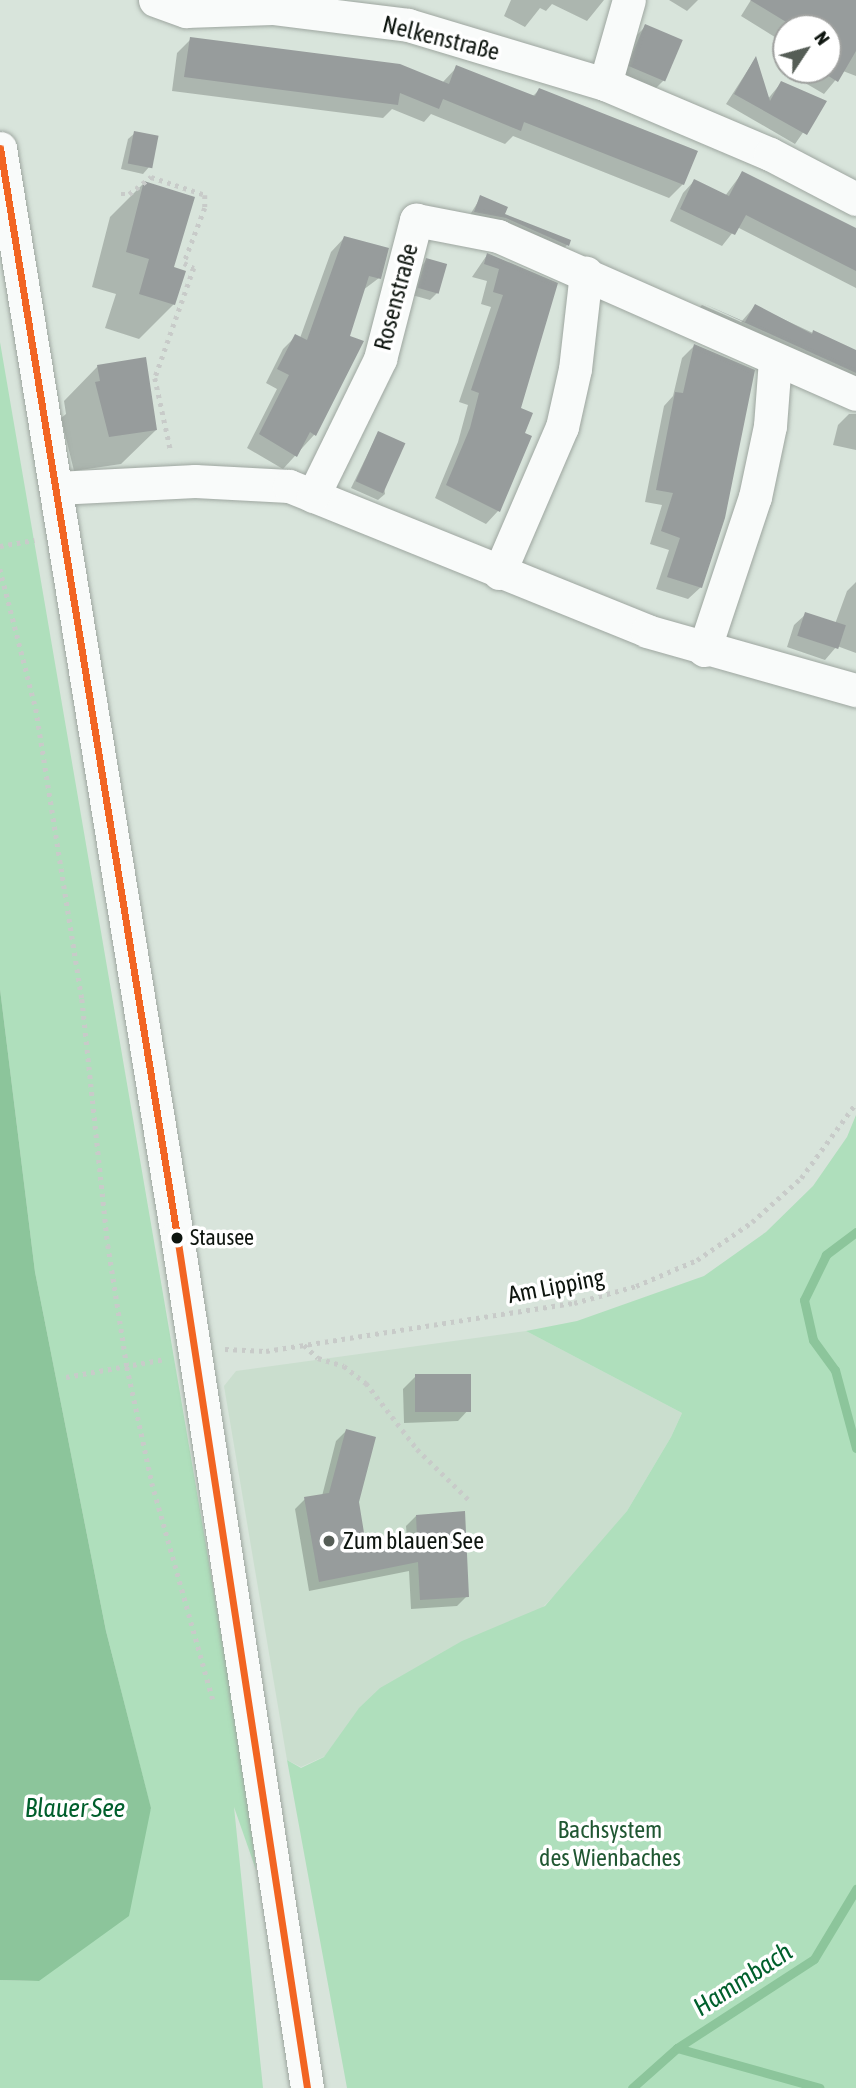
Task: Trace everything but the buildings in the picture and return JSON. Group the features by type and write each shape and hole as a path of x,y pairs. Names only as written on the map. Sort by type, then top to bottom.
{"street":[{"name":"Nelkenstraße","path":"155,0 186,11 273,4 408,25 605,84 770,154 856,199"},
{"path":"605,84 629,0"},
{"path":"0,148 194,1353 307,2088"},
{"name":"Rosenstraße","path":"313,496 380,359 416,220 498,236 856,394"},
{"path":"499,573 562,427 575,369 586,273"},
{"path":"704,650 755,497 770,426 775,359"},
{"path":"56,488 177,482 289,486 499,573 704,650 856,690"}],"path":[{"path":"121,194 129,194 152,177 205,195 205,208 184,264 194,268 155,378 177,482"},
{"path":"0,569 36,709 82,999 108,1245 127,1367 152,1483 215,1706"},
{"name":"Am Lipping","path":"66,1377 194,1353 304,1345 574,1303 636,1286 685,1265 752,1222 801,1178 856,1103"},
{"path":"304,1345 318,1358 356,1373 417,1449 469,1500"}],"shaded area":[{"path":"526,1331 682,1413 671,1437 627,1511 573,1577 513,1637 374,1734 301,1767 287,1760 224,1386 236,1371"}],"green space":[{"path":"0,342 244,1767 256,1870 234,1807 263,2088 0,2088 0,1980 39,1981 151,1809 106,1631 35,1272 0,989"},
{"name":"Bachsystem des Wienbaches","path":"856,1115 856,2088 347,2088 287,1760 301,1768 324,1757 359,1708 380,1688 462,1641 545,1606 627,1511 671,1437 682,1413 526,1331 577,1321 704,1276 766,1232 813,1186 847,1137"}],"water":[{"name":"Blauer See","path":"0,989 35,1272 106,1631 151,1808 129,1916 39,1981 0,1980"}],"waterway":[{"name":"Hammbach","path":"856,1232 826,1255 804,1300 813,1340 835,1370 856,1448"},
{"name":"Hammbach","path":"632,2088 677,2048 814,1959 856,1889"},
{"path":"677,2048 820,2088"}],"transit line":[{"path":"0,148 177,1236 307,2088"}],"place":[{"name":"Stausee","path":"177,1238"},
{"name":"Zum blauen See","path":"329,1541"}]}
